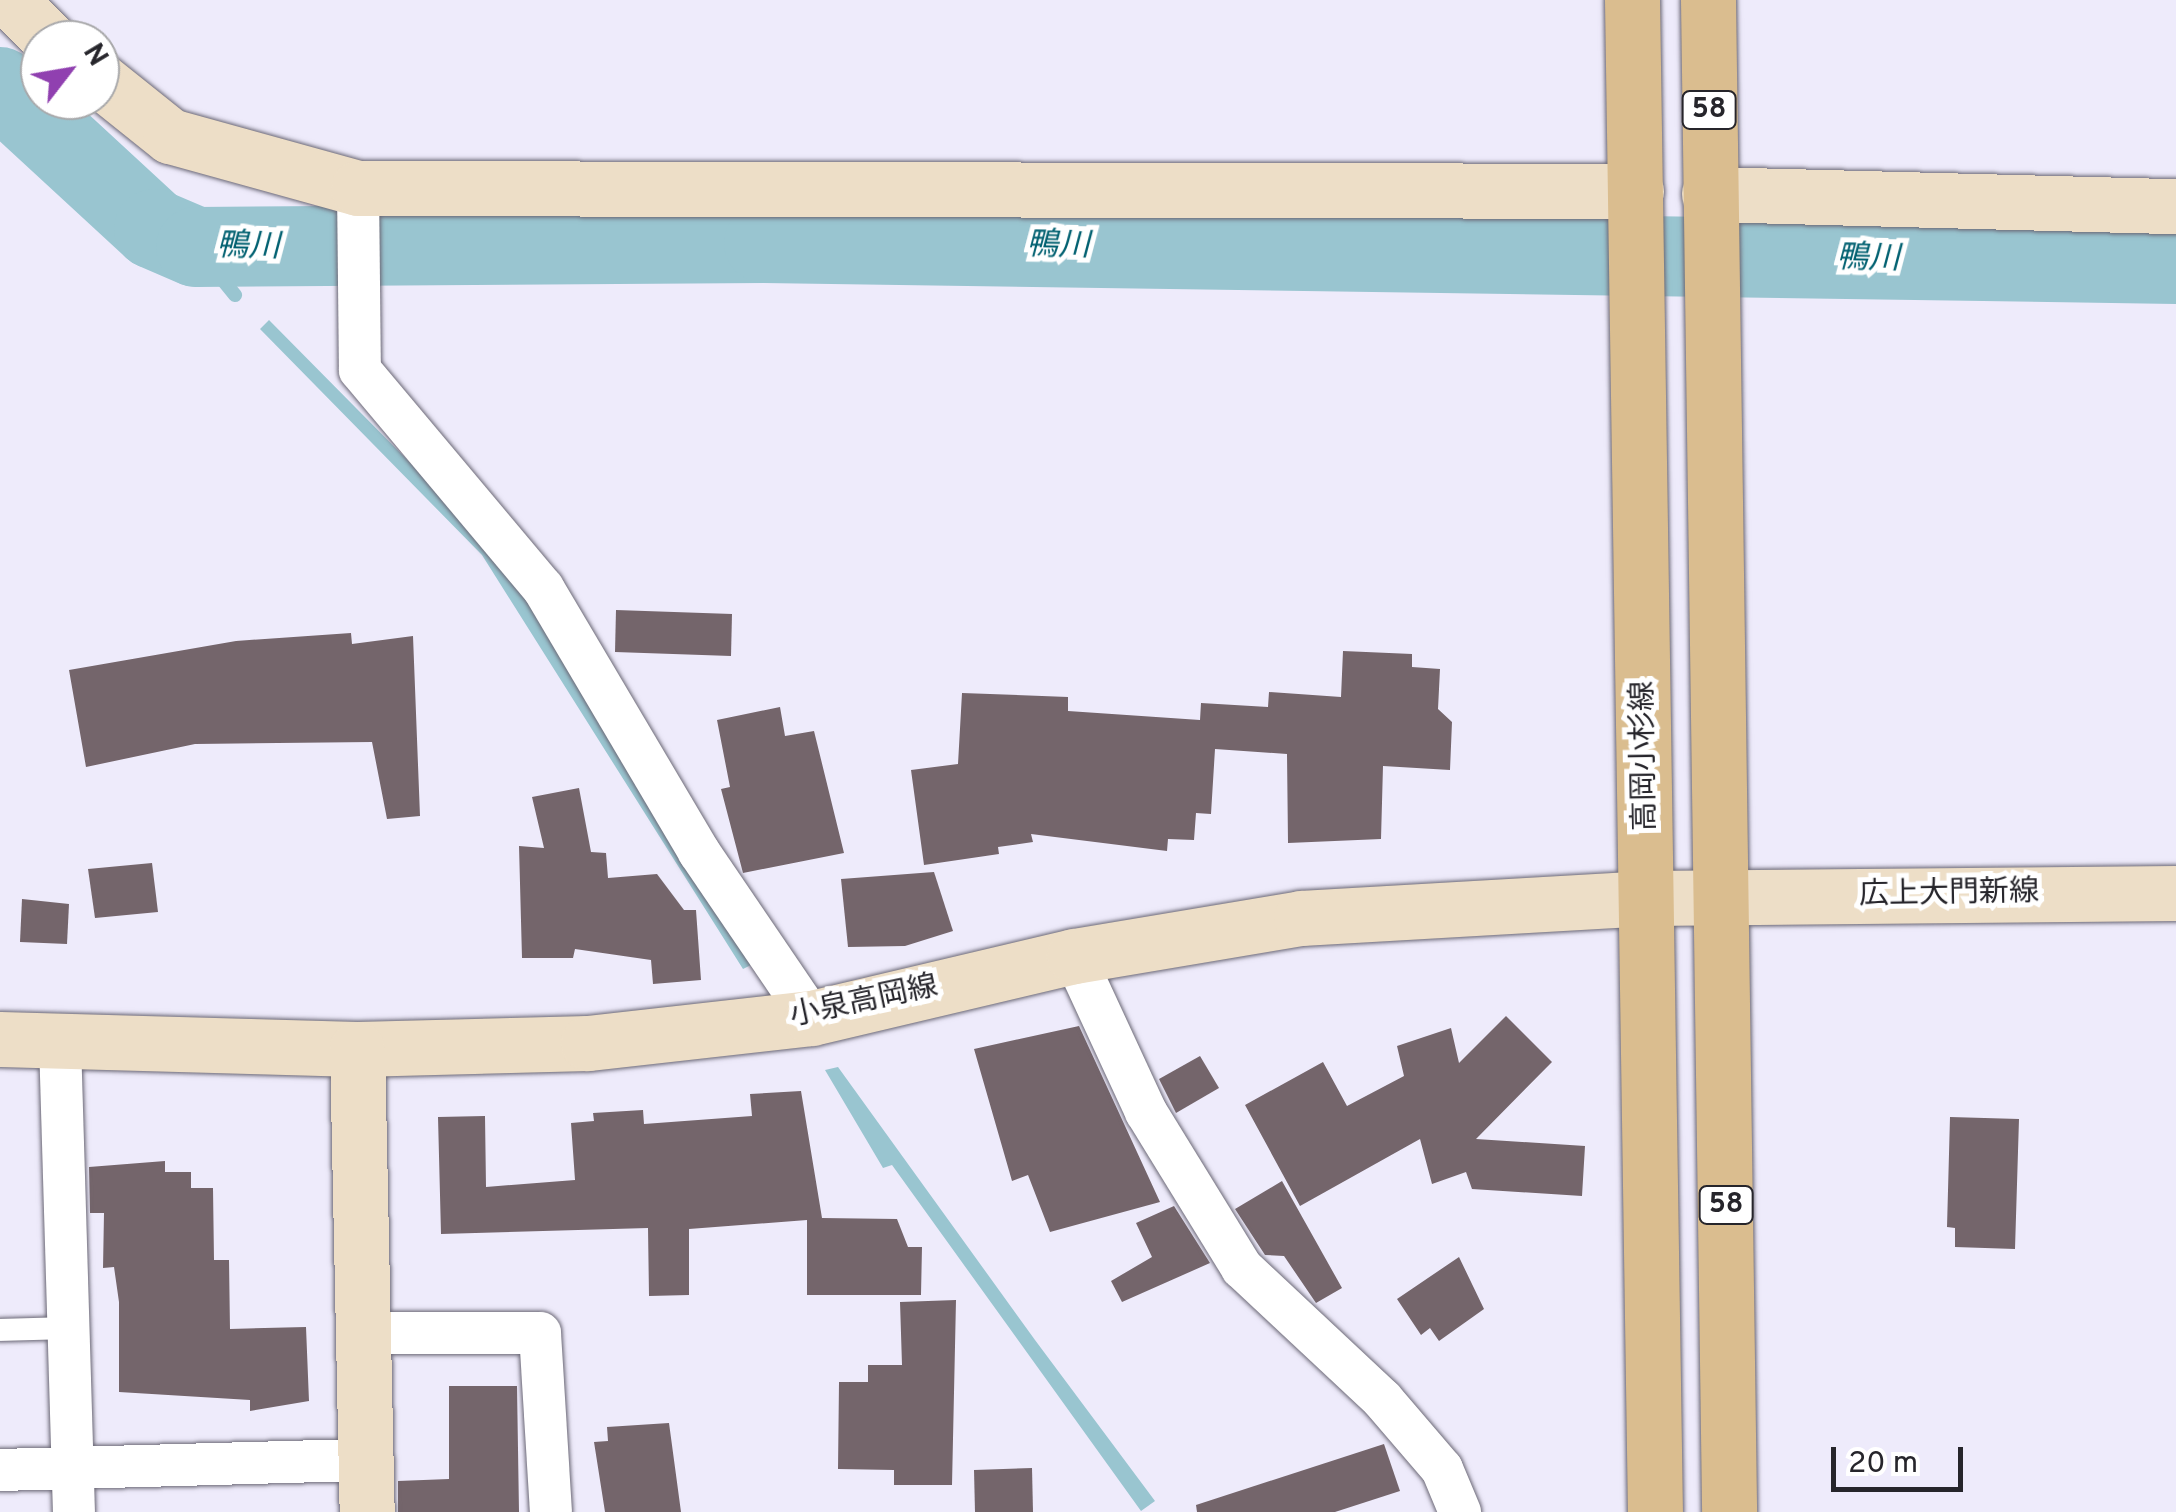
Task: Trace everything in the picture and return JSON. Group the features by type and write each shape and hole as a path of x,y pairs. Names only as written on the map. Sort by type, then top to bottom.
{"main road":[{"name":"高岡小杉線","path":"1632,0 1655,1512"},
{"name":"58","path":"1708,0 1729,1512"}],"street":[{"path":"10,0 30,20"},
{"path":"120,96 170,136 358,200 1636,205"},
{"path":"358,200 360,370 543,588 699,852 812,1018"},
{"path":"1710,207 2176,206"},
{"name":"広上大門新線","path":"1723,898 2176,893"},
{"name":"小泉高岡線","path":"0,1039 358,1049 588,1043 812,1018 1074,956 1301,918 1648,898 1723,898"},
{"path":"1074,956 1146,1112 1242,1268 1382,1398 1442,1469 1460,1512"},
{"path":"60,1042 74,1512"},
{"path":"0,1470 73,1468 366,1486 358,1049"},
{"path":"364,1333 540,1333 551,1512"}],"lane":[{"path":"0,1330 67,1328"}],"water":[{"path":"269,320 443,496 521,591 755,963 743,969 482,555 260,329"},
{"path":"838,1067 1155,1501 1141,1511 892,1165 883,1168 825,1070"}],"building":[{"path":"616,610 732,614 731,656 615,652"},
{"path":"351,633 352,644 413,636 420,816 387,819 372,742 195,744 86,767 69,670 236,641"},
{"path":"1343,651 1412,654 1412,667 1440,669 1438,709 1452,722 1450,770 1383,766 1381,839 1288,843 1287,754 1215,749 1211,814 1196,813 1194,840 1168,839 1167,851 1031,834 1033,842 998,847 999,854 924,865 911,770 958,764 962,693 1068,697 1068,711 1200,720 1201,703 1268,707 1269,692 1341,697"},
{"path":"780,707 785,736 814,731 844,853 743,873 721,789 730,787 717,720"},
{"path":"579,788 591,852 606,853 608,878 657,874 684,910 696,910 701,980 653,984 651,960 575,949 573,958 522,958 519,846 544,848 532,797"},
{"path":"152,863 158,912 95,918 88,869"},
{"path":"934,872 953,931 905,946 848,947 841,879"},
{"path":"22,899 69,904 67,944 20,942"},
{"path":"1506,1016 1552,1062 1476,1139 1585,1146 1582,1196 1472,1189 1466,1172 1432,1184 1420,1139 1300,1206 1245,1105 1323,1062 1347,1106 1404,1076 1397,1046 1451,1028 1459,1063"},
{"path":"1079,1026 1160,1202 1050,1232 1028,1175 1012,1181 974,1049"},
{"path":"1200,1056 1219,1088 1176,1113 1159,1079"},
{"path":"801,1091 822,1218 897,1219 908,1247 922,1247 921,1295 807,1295 807,1220 689,1229 689,1295 649,1296 648,1228 441,1234 438,1117 485,1116 486,1187 575,1180 571,1123 594,1121 593,1113 643,1110 644,1124 752,1116 750,1094"},
{"path":"1950,1117 2019,1119 2015,1249 1955,1247 1955,1228 1947,1227"},
{"path":"165,1161 165,1172 191,1172 191,1188 213,1188 214,1260 229,1260 230,1329 306,1327 309,1401 250,1411 250,1400 119,1392 119,1302 114,1267 103,1268 104,1213 90,1213 89,1167"},
{"path":"1282,1181 1342,1288 1316,1303 1284,1256 1265,1255 1235,1209"},
{"path":"1174,1206 1210,1263 1122,1302 1111,1281 1152,1257 1136,1223"},
{"path":"1459,1257 1484,1309 1439,1341 1430,1328 1421,1335 1397,1299"},
{"path":"956,1300 952,1485 894,1485 894,1470 838,1469 839,1382 868,1382 868,1365 902,1365 900,1302"},
{"path":"449,1386 517,1386 519,1512 398,1512 398,1481 449,1479"},
{"path":"669,1423 681,1512 605,1512 594,1442 608,1441 607,1427"},
{"path":"1384,1444 1400,1491 1335,1512 1197,1512 1196,1505"},
{"path":"1032,1468 1033,1512 975,1512 974,1470"}],"waterway":[{"name":"鴨川","path":"0,87 154,229 196,247 764,243 2176,264"},
{"path":"196,247 235,295"}]}
